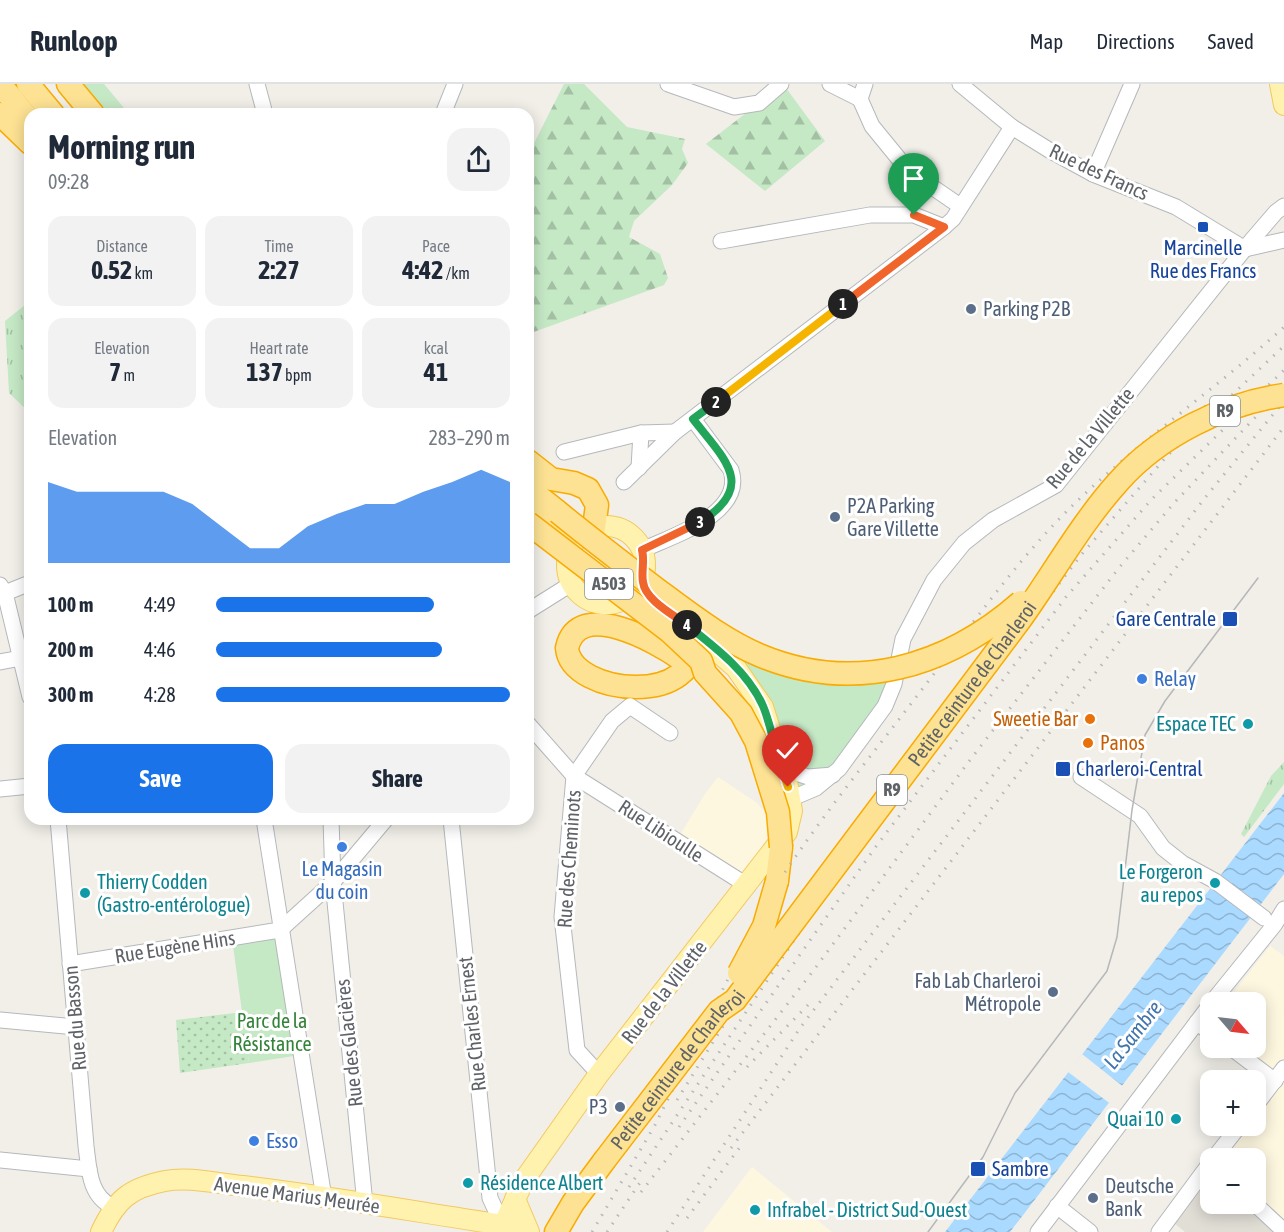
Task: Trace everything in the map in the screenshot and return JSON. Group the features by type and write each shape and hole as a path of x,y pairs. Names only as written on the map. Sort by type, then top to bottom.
{"highway":[{"path":"0,84 24,114"},
{"path":"28,84 49,108"},
{"path":"68,84 88,108"},
{"path":"0,114 24,138"},
{"name":"Petite ceinture de Charleroi","path":"556,1232 588,1182 719,1011 735,1000 1020,620 1057,563 1119,481 1142,460 1200,422 1254,401 1284,395"},
{"path":"534,466 551,479 574,483 588,489 597,506 588,531 558,527 534,499"},
{"name":"A503","path":"534,497 700,631"},
{"name":"A503","path":"534,528 669,631 701,661 705,673"},
{"path":"534,541 568,555"},
{"path":"719,1011 725,995 749,957 764,926 777,881 780,831 771,786 756,741 741,713 705,673 692,668 667,650 639,634 617,628 595,626 579,628 570,637 567,648 573,666 593,677 641,688 666,684 685,668 694,652 700,631 758,655 798,668 848,673 892,669 943,655 989,628 1023,600 1057,563"}],"main road":[{"path":"1280,84 1284,105"},
{"path":"606,526 627,532 642,550 645,560 636,588 610,604 598,604 578,593 571,584 568,574 568,555 573,544 588,531 606,526"},
{"path":"636,588 646,600 700,631 767,724"},
{"path":"636,588 651,597 720,651 736,668 764,707 767,724 784,769 790,799"},
{"name":"Rue de la Villette","path":"506,1230 515,1199 524,1180 600,1074 748,886 787,832 792,811 790,799"},
{"name":"Avenue Marius Meurée","path":"101,1232 113,1207 139,1188 167,1180 250,1187 365,1204 506,1230"},
{"path":"515,1199 529,1232"}],"street":[{"path":"257,84 263,108"},
{"path":"445,108 455,84"},
{"path":"668,84 711,91 734,107 759,102 781,84"},
{"path":"830,84 862,92 872,126 899,159 925,182 960,206"},
{"name":"Rue des Francs","path":"960,84 1012,127 1093,174 1176,207 1245,249"},
{"path":"1093,174 1132,84"},
{"path":"624,482 675,432 944,227 1012,127"},
{"name":"Rue de la Villette","path":"790,799 805,795 833,775 891,696 903,639 934,580 964,543 993,520 1056,485 1245,249 1281,209 1284,196"},
{"path":"721,241 870,215 914,215 944,227"},
{"path":"1245,249 1284,240"},
{"path":"642,550 714,513 730,494 731,470 693,419"},
{"path":"564,452 641,433 675,432"},
{"path":"639,468 641,433"},
{"path":"24,584 2,589 24,671"},
{"path":"534,607 571,584"},
{"path":"0,663 21,658"},
{"path":"574,776 612,721 630,706 670,734"},
{"name":"Rue des Cheminots","path":"534,731 574,776 562,917 577,1050 600,1074"},
{"path":"784,769 808,777 833,775"},
{"name":"Rue Libioulle","path":"574,776 748,886"},
{"path":"1081,777 1140,816 1163,848 1182,863 1215,881 1274,925"},
{"path":"0,789 24,787"},
{"name":"Rue du Basson","path":"58,825 89,1169 97,1194 104,1203 113,1207"},
{"path":"265,825 324,1198"},
{"name":"Rue des Glacières","path":"332,825 333,882 365,1204"},
{"path":"280,930 333,882 381,825"},
{"name":"Rue Charles Ernest","path":"452,825 490,1198 506,1230"},
{"path":"1220,992 1274,925 1284,909"},
{"name":"Rue Eugène Hins","path":"70,964 280,930"},
{"path":"1038,1232 1200,1018"},
{"path":"0,1020 76,1027"},
{"path":"1245,1058 1275,1081"},
{"path":"1266,1092 1284,1068"},
{"path":"1222,1148 1231,1136"},
{"path":"0,1160 89,1169"},
{"path":"1159,1232 1200,1176"},
{"path":"1057,1206 1090,1232"},
{"path":"1266,1214 1284,1231"}],"shaded area":[{"path":"718,777 757,803 778,828 743,875 680,835"},
{"path":"1270,946 1284,956 1284,1222 1266,1205 1266,1148 1231,1148 1240,1136 1266,1136 1266,1101 1283,1078 1258,1058 1266,1058 1266,992 1234,992"},
{"path":"752,1167 832,1232 703,1232"},
{"path":"1200,1191 1200,1214 1256,1214 1276,1232 1185,1232 1175,1224"}],"green space":[{"path":"83,84 104,84 124,108 104,108"},
{"path":"564,84 584,84 627,127 685,139 682,149 688,163 672,185 634,221 629,237 660,254 668,278 664,285 534,332 534,143"},
{"path":"786,88 825,141 765,191 706,144 759,103"},
{"path":"24,306 24,407 9,393 5,321"},
{"path":"742,655 889,678 882,703 834,766 794,792 734,658"},
{"path":"1284,762 1284,784 1244,837 1241,834 1271,776"},
{"name":"Parc de la Résistance","path":"280,930 300,1055 249,1063 232,938"},
{"path":"243,1012 249,1063 180,1073 176,1020"}],"water":[{"name":"La Sambre","path":"1284,793 1284,874 1010,1232 945,1232"}],"pier":[{"path":"1082,1054 1125,1088 1112,1105 1068,1072"}],"tram line":[{"path":"928,1232 983,1157 1015,1093 1107,971 1117,937 1132,810 1145,735 1165,701 1258,578"}],"railway":[{"path":"592,1232 655,1125 769,897 804,844 842,793 993,596 1051,527 1124,459 1284,327"},
{"path":"629,1187 837,876 1081,555 1167,456 1284,346"},
{"path":"679,1127 877,845 1066,597 1152,499 1284,370"},
{"path":"641,1192 810,975 970,760 1118,569 1174,503 1284,387"},
{"path":"677,1100 795,910 899,767 1107,500 1215,397"},
{"path":"667,1232 800,1028 1204,499 1284,401"},
{"path":"731,1148 1284,427"},
{"path":"747,1067 810,1003"},
{"path":"687,1218 743,1143"},
{"path":"607,1232 641,1181"}],"place":[{"name":"Marcinelle Rue des Francs","path":"1203,227"},
{"name":"Parking P2B","path":"971,309"},
{"name":"P2A Parking Gare Villette","path":"835,517"},
{"name":"Gare Centrale","path":"1230,619"},
{"name":"Relay","path":"1142,679"},
{"name":"Sweetie Bar","path":"1090,719"},
{"name":"Espace TEC","path":"1248,724"},
{"name":"Panos","path":"1088,743"},
{"name":"Charleroi-Central","path":"1063,769"},
{"name":"Le Magasin du coin","path":"342,847"},
{"name":"Le Forgeron au repos","path":"1215,883"},
{"name":"Thierry Codden (Gastro-entérologue)","path":"85,893"},
{"name":"Fab Lab Charleroi Métropole","path":"1053,992"},
{"name":"P3","path":"620,1107"},
{"name":"Quai 10","path":"1176,1119"},
{"name":"Esso","path":"254,1141"},
{"name":"Sambre","path":"978,1169"},
{"name":"Résidence Albert","path":"468,1183"},
{"name":"Deutsche Bank","path":"1093,1198"},
{"name":"Infrabel - District Sud-Ouest","path":"755,1210"}],"route":[{"path":"788,787 784,769 767,724 764,707 750,685 720,651 646,591 642,580 645,560 642,550 696,525 721,507 730,494 733,474 728,464 693,419 944,227 914,215"}]}
